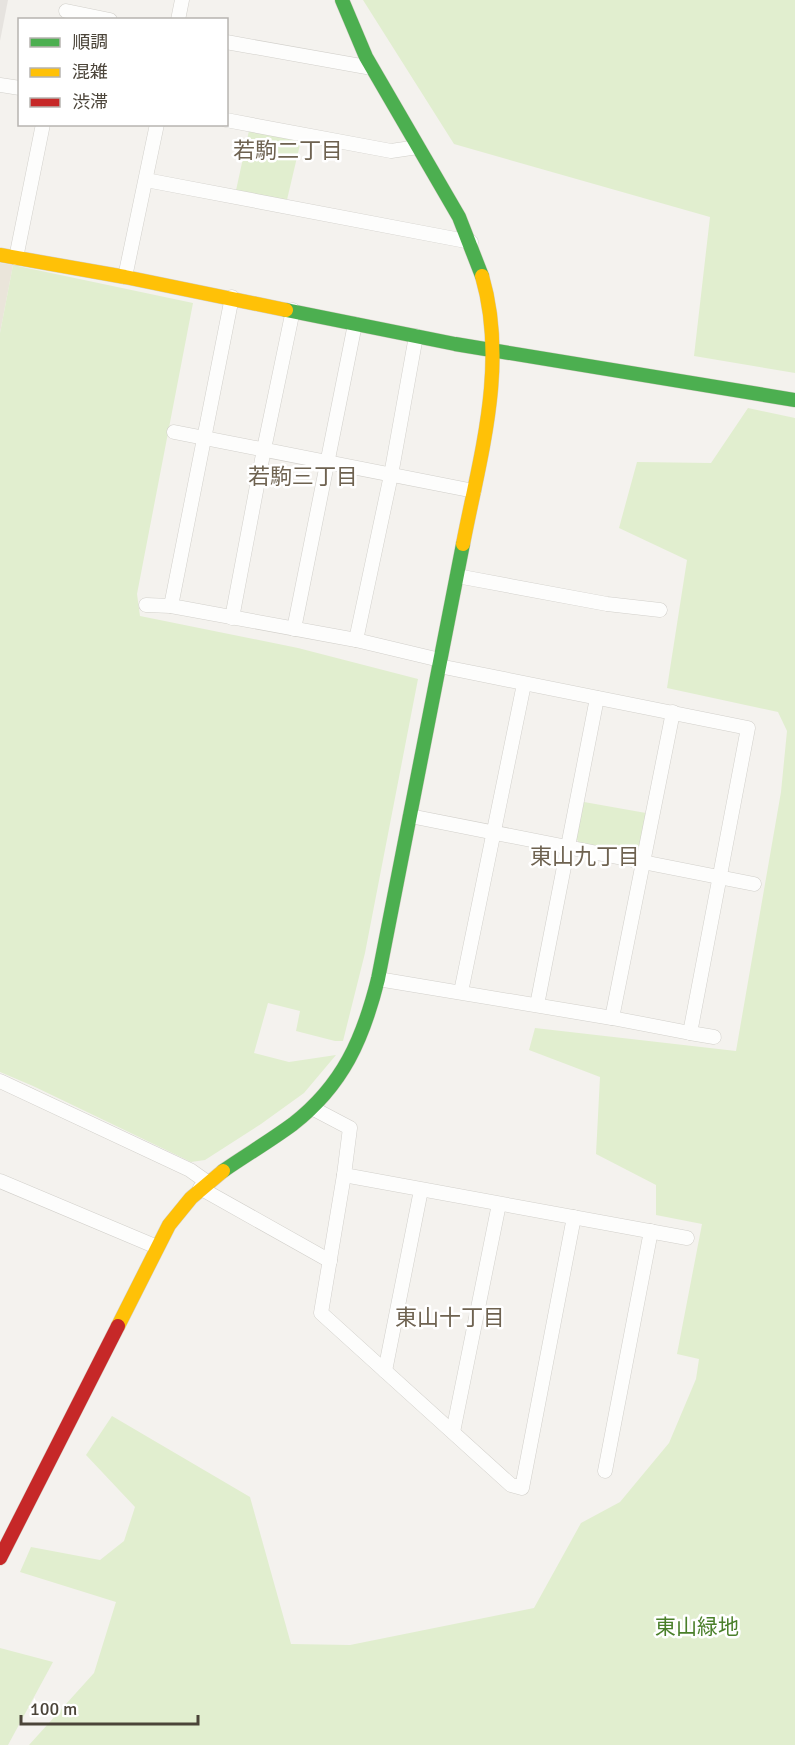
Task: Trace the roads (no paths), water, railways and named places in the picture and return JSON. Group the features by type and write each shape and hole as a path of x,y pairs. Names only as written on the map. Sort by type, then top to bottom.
{"street":[{"path":"178,18 182,0"},
{"path":"0,1558 156,1247 181,1208 204,1185 238,1159 291,1125 330,1090 343,1072 366,1026 378,979 493,390 494,350 490,298 471,242 459,217 372,68 358,41 342,0"},
{"path":"66,10 101,18"},
{"path":"228,42 372,68"},
{"path":"0,85 18,88"},
{"path":"228,120 391,151 418,147"},
{"path":"16,258 43,126"},
{"path":"125,276 157,126"},
{"path":"146,180 471,242"},
{"path":"0,255 125,276 416,336 795,400"},
{"path":"171,606 232,297"},
{"path":"232,618 293,310"},
{"path":"294,629 355,324"},
{"path":"356,640 391,475 416,336"},
{"path":"174,432 474,491"},
{"path":"457,576 607,604 660,610"},
{"path":"146,605 171,606 356,640 524,684 748,728 690,1033"},
{"path":"461,992 524,684"},
{"path":"537,1005 597,698"},
{"path":"612,1018 673,712"},
{"path":"410,816 754,884"},
{"path":"378,979 714,1037"},
{"path":"0,1081 190,1170 204,1185 330,1261"},
{"path":"312,1108 350,1128 321,1313 511,1485 522,1488 574,1217"},
{"path":"344,1175 687,1238"},
{"path":"0,1181 156,1247"},
{"path":"385,1371 421,1190"},
{"path":"453,1432 499,1204"},
{"path":"605,1471 651,1231"}],"district":[{"name":"若駒二丁目","path":"288,150"},
{"name":"若駒三丁目","path":"303,476"},
{"name":"東山九丁目","path":"585,856"},
{"name":"東山十丁目","path":"450,1317"}],"park label":[{"name":"東山緑地","path":"697,1627"}]}
